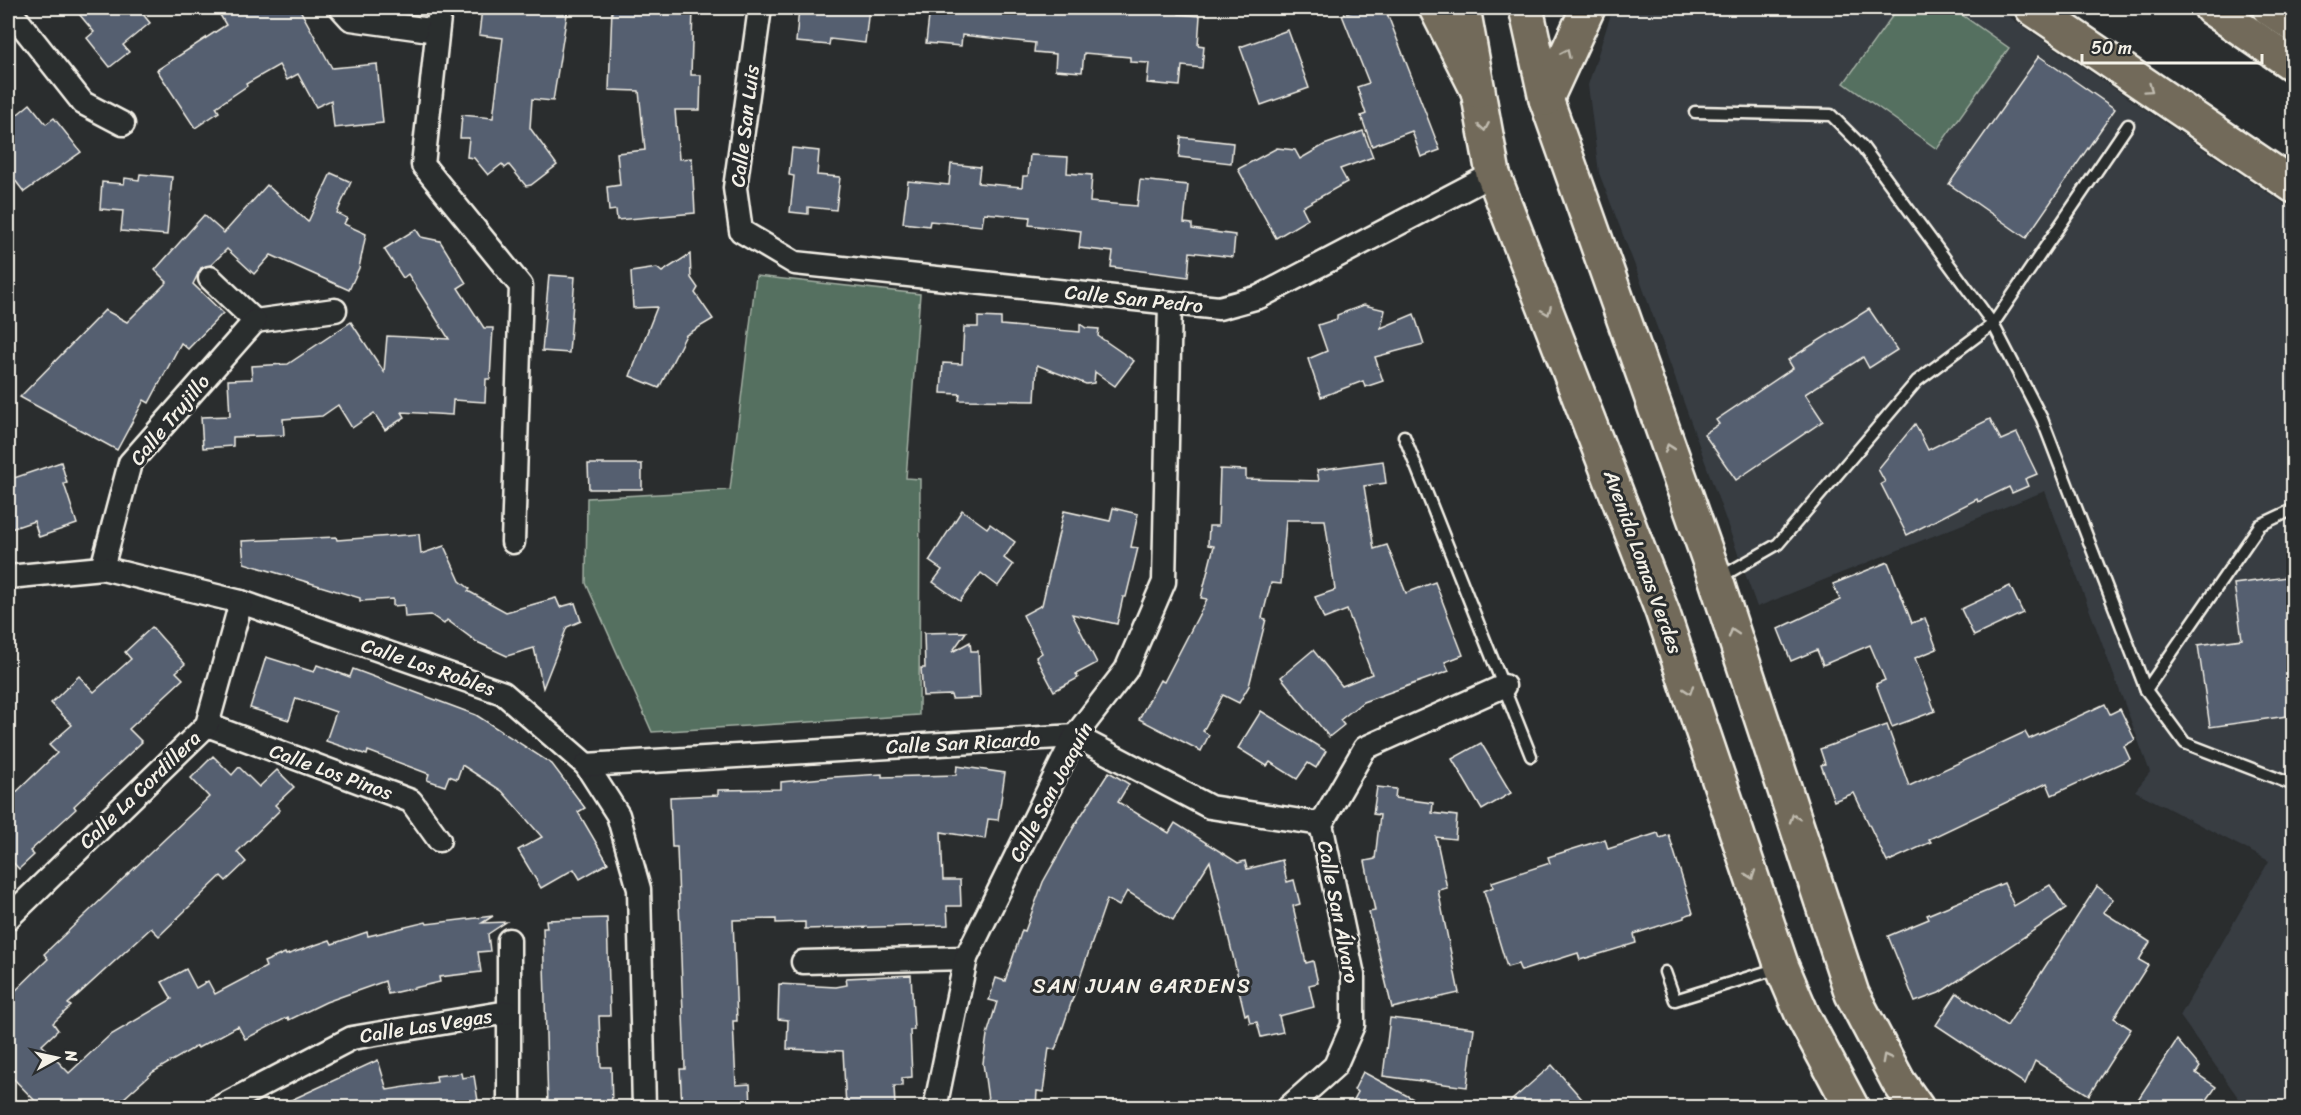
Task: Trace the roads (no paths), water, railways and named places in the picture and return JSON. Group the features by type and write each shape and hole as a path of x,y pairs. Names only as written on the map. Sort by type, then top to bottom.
{"main road":[{"path":"1436,8 1478,91"},
{"name":"Avenida Lomas Verdes","path":"1463,8 1493,174 1662,611 1782,967 1802,1014 1852,1107"},
{"path":"1526,8 1546,99 1716,580 1852,994 1898,1081 1917,1107"},
{"path":"1546,99 1588,8"},
{"path":"2032,8 2294,186"},
{"path":"2211,8 2294,65"},
{"path":"2268,8 2294,25"}],"street":[{"path":"8,8 83,103 123,124"},
{"path":"341,8 351,19 437,31"},
{"path":"440,8 423,165 521,286 513,542"},
{"name":"Calle San Luis","path":"752,238 741,231 735,188 759,8"},
{"name":"Calle San Pedro","path":"752,238 795,263 1219,308 1258,297 1493,174"},
{"path":"210,278 255,321 335,310"},
{"name":"Calle San Joaquín","path":"935,1107 966,958 1075,736 1126,670 1164,582 1170,303"},
{"name":"Calle Trujillo","path":"102,568 130,463 255,321"},
{"name":"Calle Los Robles","path":"8,577 102,568 241,602 503,693 586,765 618,815 639,889 644,1107"},
{"name":"Calle La Cordillera","path":"8,918 207,725 241,602"},
{"name":"Calle San Álvaro","path":"1288,1107 1335,1066 1353,1025 1353,975 1321,824 1365,748 1504,686"},
{"name":"Calle Los Pinos","path":"207,725 411,801 439,840"},
{"path":"1075,736 1210,807 1321,824"},
{"name":"Calle San Ricardo","path":"586,765 1075,736"},
{"path":"508,940 510,1107"},
{"path":"803,962 966,958"},
{"name":"Calle Las Vegas","path":"218,1107 352,1038 508,1012"}],"lane":[{"path":"1695,112 1831,115 1862,146 1993,324 2042,419 2146,690 2185,742 2294,785"},
{"path":"1716,580 1778,544 1917,381 1993,324 2128,125"},
{"path":"1404,436 1531,756"},
{"path":"2146,690 2260,525 2294,509"},
{"path":"1665,972 1675,1000 1782,967"}],"district":[{"name":"SAN JUAN GARDENS","path":"1142,986"}]}
